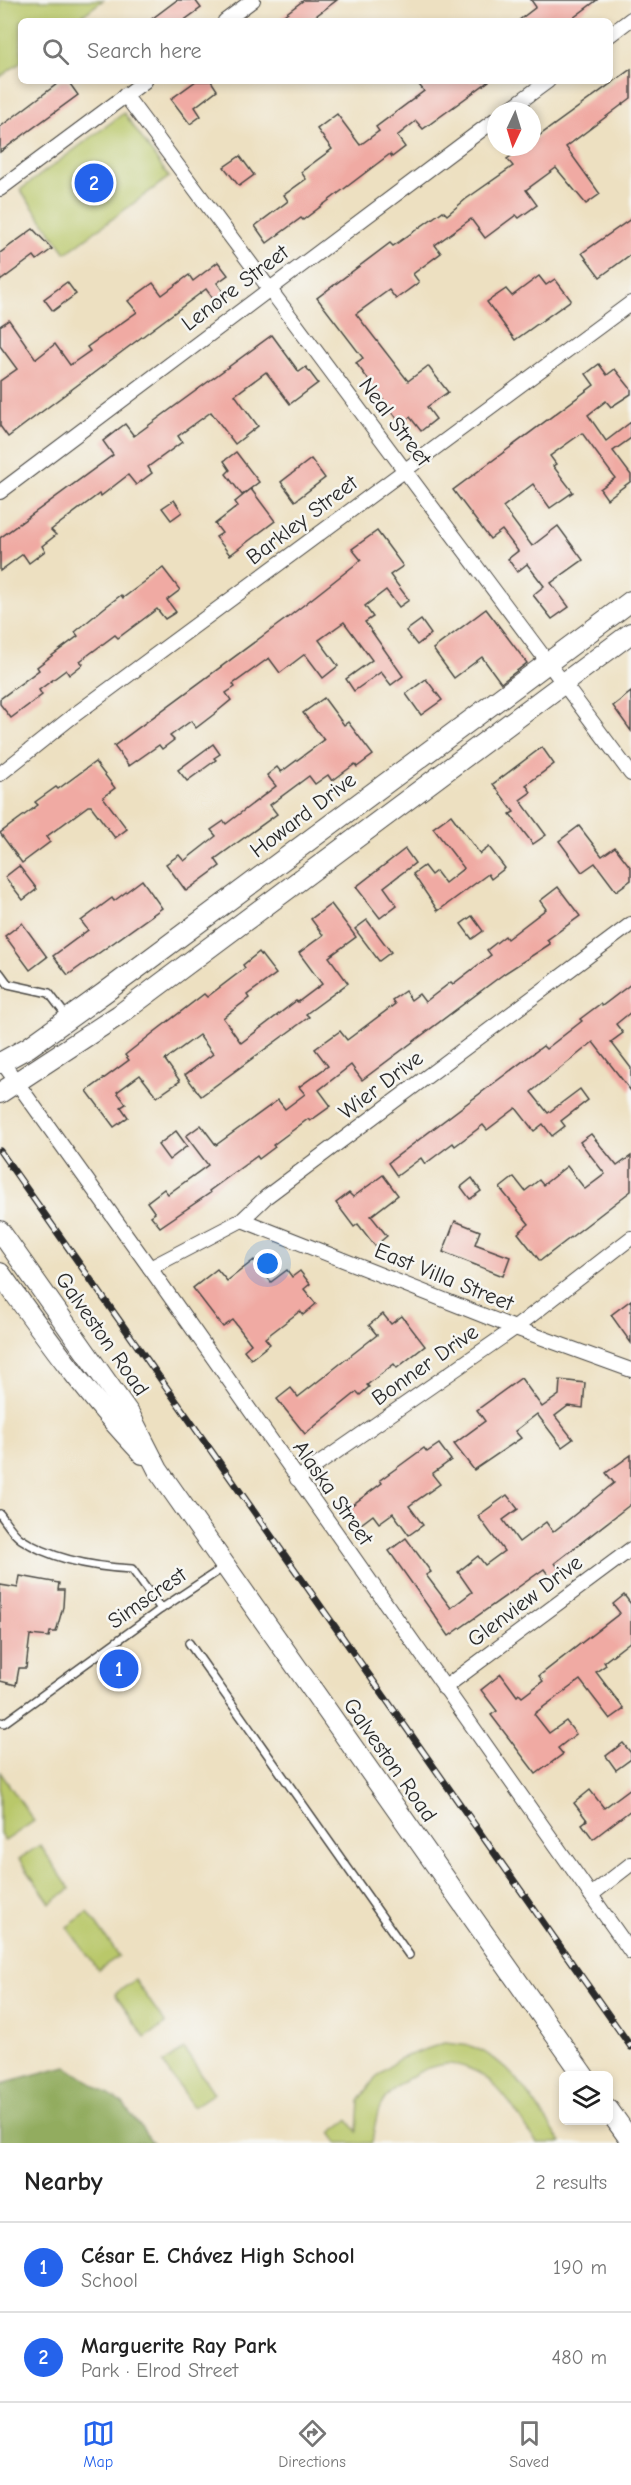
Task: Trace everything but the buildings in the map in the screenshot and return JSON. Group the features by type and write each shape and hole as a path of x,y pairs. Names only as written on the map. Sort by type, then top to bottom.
{"main road":[{"name":"Howard Drive","path":"1,1061 29,1047 104,993 631,601"},
{"path":"8,1088 119,1015 631,633"},
{"path":"339,818 354,839"},
{"name":"Galveston Road","path":"0,1231 130,1415 158,1470"},
{"name":"Galveston Road","path":"3,1283 115,1425 158,1470 227,1565 580,2071"},
{"path":"59,1354 78,1340"},
{"path":"613,2115 631,2141"}],"street":[{"path":"229,18 253,0"},
{"path":"613,33 631,19"},
{"path":"0,189 141,84"},
{"path":"519,102 544,84"},
{"name":"Neal Street","path":"126,95 631,774"},
{"name":"Lenore Street","path":"0,492 487,126"},
{"name":"Barkley Street","path":"0,774 74,716 631,303"},
{"name":"Wier Drive","path":"150,1269 242,1220 266,1197 631,924"},
{"name":"Alaska Street","path":"1,1061 8,1088 150,1269 631,1952"},
{"name":"East Villa Street","path":"242,1220 516,1328 631,1370"},
{"name":"Bonner Drive","path":"297,1479 516,1328 631,1238"},
{"name":"Glenview Drive","path":"444,1688 631,1549"},
{"path":"591,1895 631,1864"}],"lane":[{"path":"0,973 8,984 49,993 68,1018"},
{"path":"0,1514 19,1538 53,1555 101,1568 132,1569 161,1609"},
{"name":"Simscrest","path":"0,1722 227,1565"},
{"path":"189,1642 409,1955"}],"green space":[{"path":"0,0 103,0 79,18 18,18 18,64 0,77"},
{"path":"124,113 169,177 66,253 20,190"},
{"path":"0,1772 34,1821 5,1841 0,1834"},
{"path":"40,1845 70,1889 50,1903 19,1859"},
{"path":"88,1912 119,1956 98,1970 67,1927"},
{"path":"135,1980 166,2024 145,2038 115,1994"},
{"path":"444,2043 473,2047 488,2054 501,2064 524,2088 562,2143 537,2143 494,2085 473,2070 447,2064 428,2068 418,2073 391,2092 378,2111 372,2143 338,2143 331,2133 348,2120 357,2132 359,2101 375,2078 398,2059"},
{"path":"184,2049 214,2093 193,2107 163,2063"},
{"path":"66,2066 123,2104 153,2143 0,2143 0,2086 13,2080"}],"railway":[{"path":"0,1151 631,2047"}],"place":[{"name":"Marguerite Ray Park","path":"94,183"},
{"name":"César E. Chávez High School","path":"119,1669"}]}
